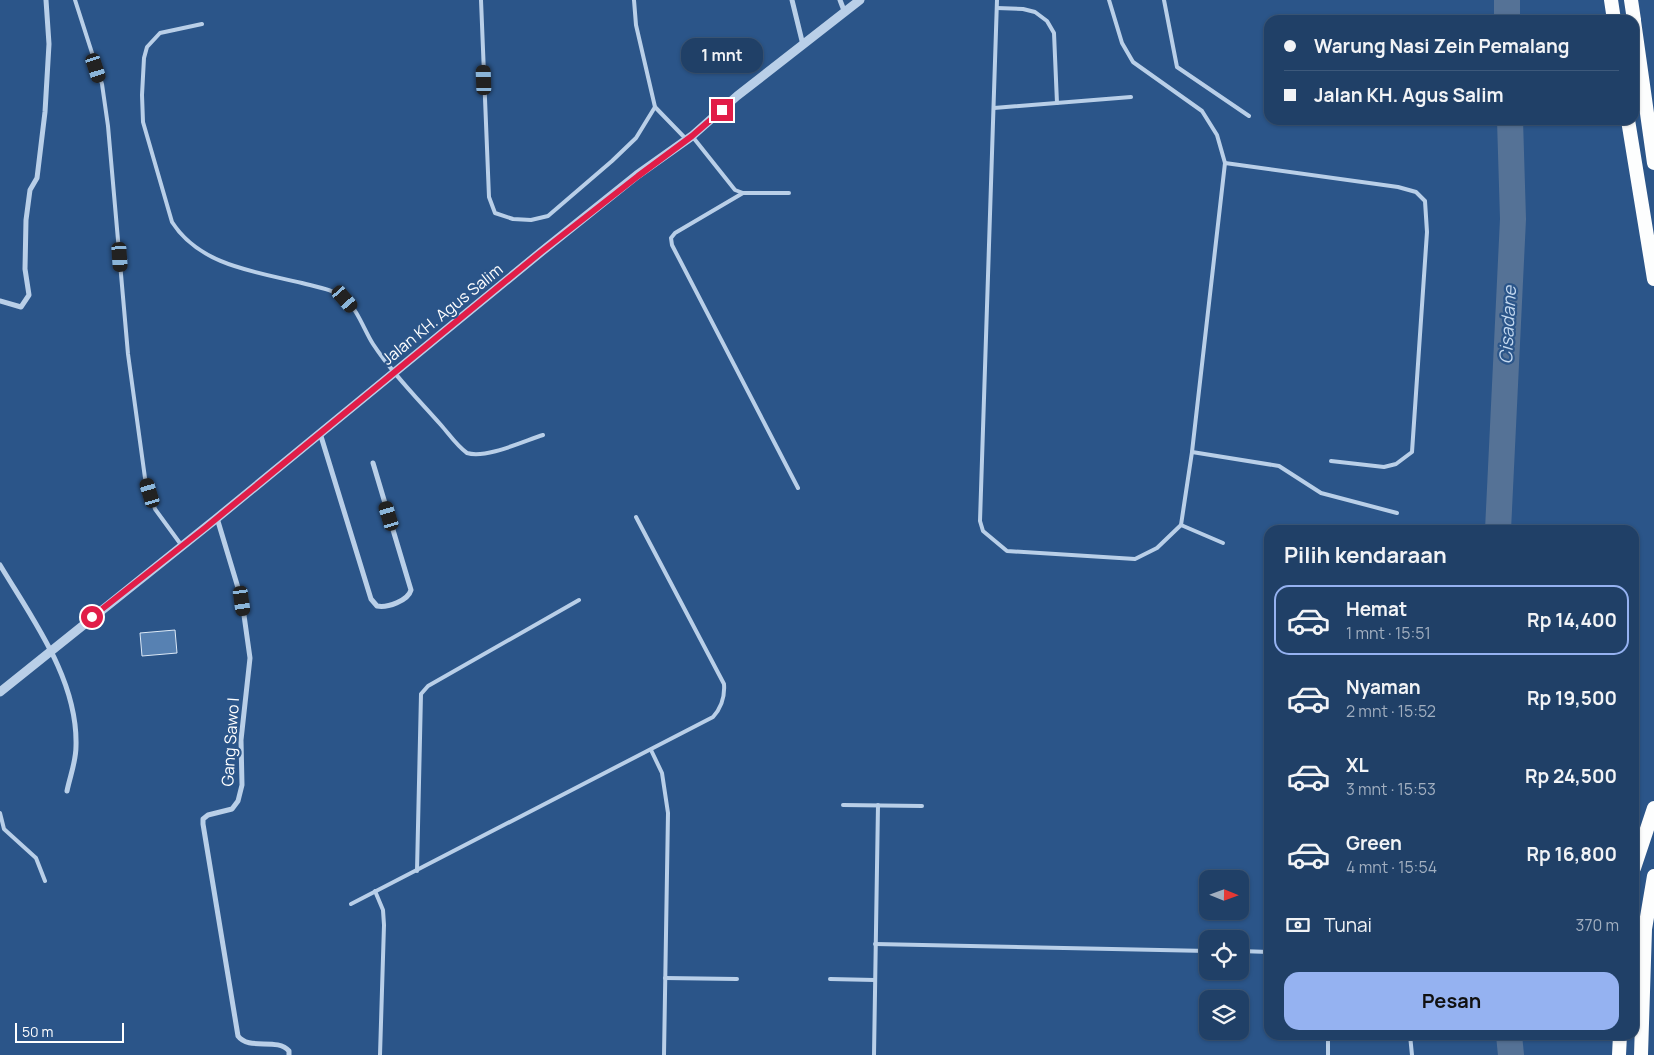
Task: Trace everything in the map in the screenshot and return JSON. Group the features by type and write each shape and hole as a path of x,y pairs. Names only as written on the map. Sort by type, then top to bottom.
{"highway":[{"path":"1611,0 1613,15"},
{"path":"1631,0 1633,15"},
{"path":"1639,50 1650,117 1654,164"},
{"path":"1629,125 1654,279"},
{"path":"1639,833 1654,808"},
{"path":"1641,1055 1649,926 1654,879"},
{"path":"1619,1055 1620,1040"}],"street":[{"path":"0,301 11,306 21,307 28,295 25,269 26,220 30,190 37,178 45,112 48,44 46,0"},
{"path":"792,0 803,45"},
{"path":"840,0 845,13"},
{"name":"Jalan KH. Agus Salim","path":"0,692 623,187 690,138 737,96 860,0"},
{"path":"320,433 371,599 380,607 402,600 408,596 411,590 373,463"},
{"name":"Gang Sawo I","path":"217,518 242,601 250,658 241,740 242,785 238,801 232,809 208,815 203,819 203,824 238,1036 249,1043 284,1047 289,1051 289,1055"},
{"path":"0,565 52,650 74,710 76,756 67,791"}],"lane":[{"path":"75,0 102,84 108,126 128,354 145,478 155,509 182,546"},
{"path":"481,0 489,197 495,213 512,219 531,220 548,216 636,138 655,107"},
{"path":"634,0 636,26 655,107 690,138 735,190 743,193 789,193"},
{"path":"997,0 980,521 983,531 1008,551 1135,559 1157,548 1181,525 1192,452 1225,163 1217,135 1202,110 1133,62 1122,43 1110,0"},
{"path":"1164,0 1177,67 1249,116"},
{"path":"996,8 1023,9 1035,12 1047,21 1054,32 1057,103"},
{"path":"202,24 160,32 147,48 144,58 142,95 144,122 172,222 185,238 221,261 258,275 323,288 345,299 373,344 395,372 467,453 480,454 491,452 543,435"},
{"path":"994,108 1131,97"},
{"path":"1225,163 1398,187 1416,192 1425,201 1427,232 1412,452 1396,464 1384,467 1331,461"},
{"path":"743,193 675,233 671,238 672,245 798,488"},
{"path":"1192,452 1279,466 1321,493 1397,513"},
{"path":"351,904 652,750 713,717 719,710 725,692 724,684 636,517"},
{"path":"1181,525 1223,543"},
{"path":"417,870 421,694 428,686 579,600"},
{"path":"652,750 662,773 668,813 664,1055"},
{"path":"843,805 922,806"},
{"path":"874,1055 878,805"},
{"path":"0,813 4,829 36,858 45,881"},
{"path":"375,891 383,910 384,925 380,1055"},
{"path":"876,944 1199,951"},
{"path":"1249,952 1264,952"},
{"path":"666,978 737,980"},
{"path":"830,979 875,980"},
{"path":"1328,1040 1328,1055"},
{"path":"1410,1040 1412,1055"}],"building":[{"path":"175,630 177,653 142,656 140,633"}],"waterway":[{"name":"Cisadane","path":"1507,0 1507,15"},
{"name":"Cisadane","path":"1498,525 1513,219 1510,125"},
{"name":"Cisadane","path":"1510,1040 1511,1055"}],"route":[{"path":"92,617 205,528 541,252 692,136 722,110"}]}
